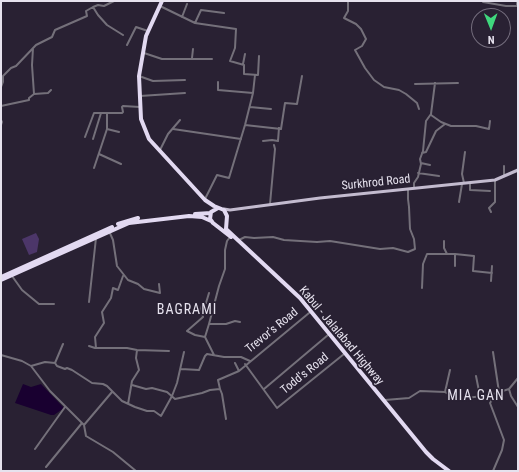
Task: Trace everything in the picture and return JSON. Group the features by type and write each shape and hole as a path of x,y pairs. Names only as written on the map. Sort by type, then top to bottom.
{"highway":[{"path":"162,1 148,31 142,53 139,76 141,119 145,133 152,143 205,200 220,208"},
{"path":"210,204 210,217 212,222"},
{"name":"Kabul - Jalalabad Highway","path":"1,280 108,230 122,225 137,221 211,212 220,208 226,212 226,229 300,298 433,459 449,471"},
{"name":"Kabul - Jalalabad Highway","path":"173,216 196,216 205,218 212,222 230,236 290,291 344,354 424,453 437,467 445,471"},
{"name":"Kabul - Jalalabad Highway","path":"212,222 221,224 226,218"},
{"name":"Kabul - Jalalabad Highway","path":"39,262 96,237 108,230"},
{"name":"Kabul - Jalalabad Highway","path":"1,277 13,274"}],"main road":[{"name":"Surkhrod Road","path":"220,208 234,210 270,204 495,180 518,170"},
{"path":"226,218 234,210"}],"street":[{"path":"1,87 4,76 36,45 52,37 55,30 87,16 86,10 93,6 104,6 114,1"},
{"path":"348,1 348,11 344,18 361,29 366,39 362,46 355,50 365,68 374,80 384,86 399,90 406,94 417,103 420,109"},
{"path":"483,2 506,6 516,6 517,1"},
{"path":"182,17 187,4"},
{"path":"93,6 98,15 107,25 123,35"},
{"path":"159,6 195,23 236,29 235,48 230,61 243,64"},
{"path":"195,23 202,10 224,13"},
{"path":"126,45 136,27 148,31"},
{"path":"34,48 32,65 34,94"},
{"path":"192,58 193,49"},
{"path":"142,53 162,59 212,59"},
{"path":"245,54 243,64 244,73 255,75"},
{"path":"205,200 217,175 229,178 246,125 253,93 255,75 258,75 260,56"},
{"path":"139,76 153,81 185,80"},
{"path":"263,141 278,141 279,128 281,128 285,103 297,104 302,76"},
{"path":"218,82 218,90 253,93"},
{"path":"414,188 414,183 418,177 421,162 420,159 426,121 431,115 434,83"},
{"path":"415,84 458,83"},
{"path":"1,106 29,100 29,98 34,94 48,93 51,90"},
{"path":"140,96 184,93"},
{"path":"85,137 94,113 122,113 123,106 140,108"},
{"path":"250,106 271,109"},
{"path":"93,139 101,113"},
{"path":"94,168 107,129 107,113"},
{"path":"431,115 451,126 476,126 489,129 490,121"},
{"path":"1,120 1,125"},
{"path":"160,152 168,134 180,120"},
{"path":"422,153 426,153 436,131 445,124"},
{"path":"246,125 279,128"},
{"path":"107,129 119,132"},
{"path":"173,129 241,139"},
{"path":"270,204 275,149 274,145"},
{"path":"459,202 463,184 462,174 465,152"},
{"path":"99,154 121,164"},
{"path":"421,162 430,165"},
{"path":"504,166 504,177"},
{"path":"418,173 439,176"},
{"path":"491,212 490,208 495,202 495,180"},
{"path":"470,183 470,190 490,191"},
{"path":"238,240 245,237 273,237 284,240 317,242 330,241 380,249 393,248 408,252 415,249 414,239 410,229 408,189"},
{"path":"108,230 113,240 117,266 123,276 138,284 144,290 160,293 159,284"},
{"path":"214,355 205,337 225,269 227,241 230,236"},
{"path":"89,302 96,237"},
{"path":"444,241 444,248 448,254"},
{"path":"422,288 423,266 427,254 474,256 473,271 492,274"},
{"path":"455,254 455,266"},
{"path":"491,281 492,266"},
{"path":"13,274 22,290 39,304 54,304"},
{"path":"96,348 95,337 104,322 102,312 111,298 113,288 118,290 123,276"},
{"path":"205,337 195,335 187,331 203,317 201,309 202,305 206,303 210,293"},
{"name":"Trevor's Road","path":"220,389 218,380 239,370 309,312"},
{"path":"209,324 226,324 235,321 240,322"},
{"path":"246,364 264,389 328,335"},
{"path":"55,363 63,344"},
{"path":"89,346 96,348 127,348 137,350 169,351"},
{"path":"128,404 132,381 138,370 136,358 137,350"},
{"path":"31,366 44,362 55,363 57,366 65,370 67,368 72,370 92,383 108,386 122,401 147,411 154,411 161,416 172,396 181,369 184,352"},
{"path":"493,352 498,392"},
{"name":"Todd's Road","path":"264,389 278,408 344,354"},
{"path":"1,355 22,361 31,366 47,387 83,424 86,436 113,452 136,471"},
{"path":"181,369 198,370 206,355 241,357 250,361"},
{"path":"235,363 239,370"},
{"path":"445,392 450,370"},
{"path":"476,376 480,396"},
{"path":"385,400 409,398 420,392 445,392 459,399 490,395 509,389 518,378"},
{"path":"132,385 167,392 175,399 220,389 226,418"},
{"path":"509,389 511,396 518,407"},
{"path":"46,467 112,392"},
{"path":"490,395 492,400 490,403 504,440 502,450 493,471"},
{"path":"36,449 65,407"}],"shaded area":[{"path":"36,233 39,239 37,252 29,255 22,239"},
{"path":"23,384 31,387 41,384 64,408 54,415 51,415 15,403"}],"district":[{"name":"BAGRAMI","path":"187,310"},
{"name":"MIA GAN","path":"476,396"}]}
